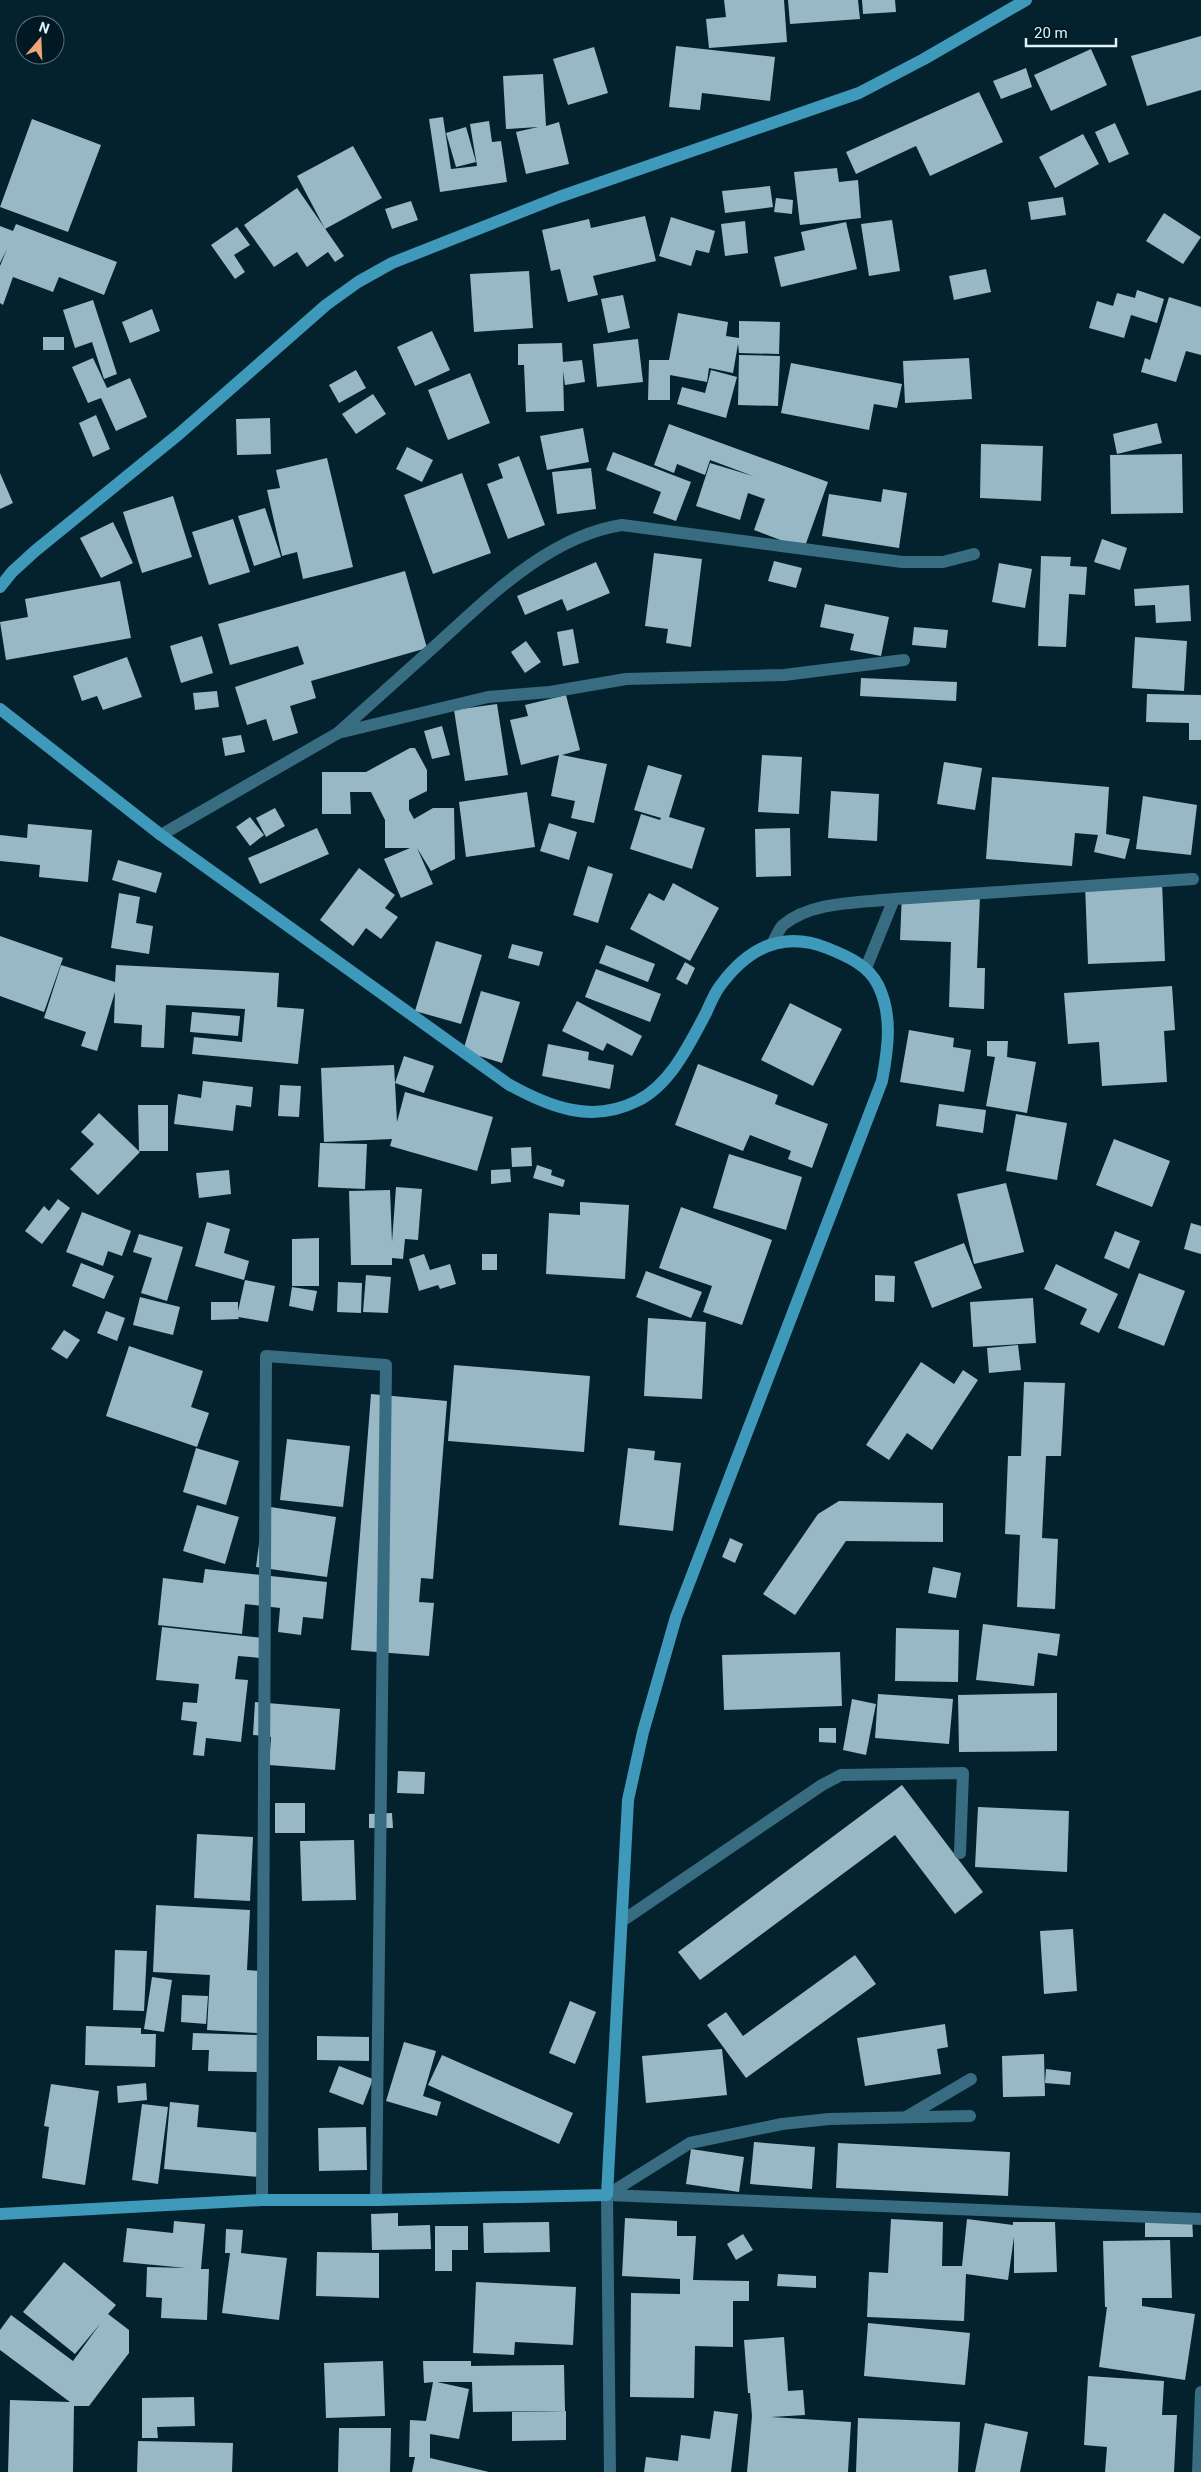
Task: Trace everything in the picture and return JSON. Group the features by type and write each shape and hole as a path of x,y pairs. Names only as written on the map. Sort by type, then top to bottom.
{"main road":[{"path":"0,587 12,572 35,551 179,434 326,305 358,282 392,263 559,197 859,93 924,59 1026,0"},
{"path":"0,709 161,835 508,1084 543,1102 571,1111 593,1113 624,1107 639,1101 662,1082 695,1034 719,987 752,954 773,942 801,941 824,946 844,954 866,968 883,996 887,1012 887,1057 882,1081 676,1617 643,1732 628,1800 607,2196 262,2200 0,2214"}],"street":[{"path":"161,835 338,733 484,602 534,563 575,538 599,528 622,525 902,562 943,562 974,554"},
{"path":"338,733 488,697 550,692 626,679 784,675 904,660"},
{"path":"773,942 782,926 796,917 816,909 894,899 1193,879"},
{"path":"866,968 894,899"},
{"path":"262,2200 266,1356 386,1365 376,2200"},
{"path":"622,1921 822,1785 841,1775 963,1772 960,1853"},
{"path":"906,2117 971,2079"},
{"path":"607,2196 690,2143 782,2124 829,2119 970,2116"},
{"path":"607,2196 1201,2219"},
{"path":"607,2196 610,2472"},
{"path":"1198,2472 1201,2392"}],"building":[{"path":"724,0 784,0 787,42 709,48 706,19 726,17"},
{"path":"788,0 858,0 860,19 790,24"},
{"path":"862,0 895,0 896,12 863,14"},
{"path":"1201,36 1201,90 1147,106 1131,56"},
{"path":"676,46 775,57 770,101 702,93 700,110 669,107"},
{"path":"594,47 608,93 568,105 553,59"},
{"path":"1091,49 1107,85 1051,111 1034,75"},
{"path":"1026,68 1032,87 1001,99 993,81"},
{"path":"543,74 546,126 559,122 569,164 526,174 516,132 538,127 506,129 503,76"},
{"path":"979,92 1003,142 930,176 916,146 856,174 846,152"},
{"path":"443,117 451,169 477,166 470,124 489,121 492,142 501,141 507,182 440,192 429,119"},
{"path":"32,119 101,145 68,232 0,207"},
{"path":"1115,123 1129,154 1109,163 1095,132"},
{"path":"466,127 476,162 456,167 446,133"},
{"path":"1083,134 1099,164 1055,188 1039,157"},
{"path":"353,146 382,198 325,229 297,176"},
{"path":"837,168 839,182 858,180 861,218 800,225 794,172"},
{"path":"770,186 773,207 725,213 722,191"},
{"path":"297,188 344,256 335,262 328,252 307,267 297,252 274,267 244,225"},
{"path":"1063,197 1066,215 1031,220 1028,202"},
{"path":"776,198 793,200 792,214 774,212"},
{"path":"411,201 418,220 392,229 385,209"},
{"path":"1164,213 1201,237 1183,264 1146,241"},
{"path":"645,216 656,261 593,276 598,295 568,302 560,269 551,271 542,230 589,219 591,228"},
{"path":"671,217 715,231 709,253 696,250 691,266 659,256"},
{"path":"892,220 900,271 869,276 861,224"},
{"path":"745,221 748,253 725,256 721,224"},
{"path":"846,222 857,269 781,287 774,257 805,250 801,232"},
{"path":"16,224 117,262 104,295 59,277 53,292 13,277 3,305 0,303 0,266 7,249 0,263 0,226 13,231"},
{"path":"237,227 250,245 234,255 245,272 235,279 211,245"},
{"path":"986,269 991,292 954,300 949,276"},
{"path":"529,271 533,328 474,332 470,274"},
{"path":"1137,290 1164,299 1157,323 1131,315 1124,338 1089,328 1097,301 1113,306 1117,293 1135,298"},
{"path":"623,295 630,328 608,333 601,299"},
{"path":"1169,297 1201,307 1201,355 1186,351 1176,382 1141,372 1145,358 1150,360"},
{"path":"93,300 117,374 104,379 92,342 75,348 63,310"},
{"path":"152,309 160,331 130,343 122,322"},
{"path":"678,313 728,322 726,336 739,338 739,321 780,322 779,354 739,353 738,344 733,373 709,368 707,382 670,375 670,400 648,400 649,360 669,360"},
{"path":"432,331 450,370 415,386 397,347"},
{"path":"43,337 64,337 64,350 43,350"},
{"path":"638,339 643,382 597,387 593,344"},
{"path":"562,343 563,362 582,360 585,382 565,385 563,371 564,411 526,412 524,365 518,365 518,344"},
{"path":"739,355 780,356 778,406 738,405"},
{"path":"93,358 107,388 130,378 147,417 116,431 101,398 88,403 72,367"},
{"path":"969,358 972,399 905,403 903,361"},
{"path":"791,363 902,384 897,408 874,404 869,430 781,413"},
{"path":"356,370 366,388 339,403 329,385"},
{"path":"711,370 737,377 726,418 677,404 682,387 705,393"},
{"path":"470,373 490,423 448,440 428,390"},
{"path":"373,394 386,414 356,434 342,414"},
{"path":"96,415 110,449 93,457 79,423"},
{"path":"270,418 271,454 237,455 236,419"},
{"path":"1157,423 1162,443 1117,454 1113,434"},
{"path":"669,424 828,482 804,549 754,530 765,499 748,493 740,520 696,506 710,463 753,476 710,460 705,475 677,464 674,473 654,465"},
{"path":"583,428 589,462 547,470 540,436"},
{"path":"981,444 1043,446 1041,501 980,498"},
{"path":"407,447 433,460 422,482 396,469"},
{"path":"613,452 691,482 676,521 653,513 661,492 606,470"},
{"path":"1182,454 1183,513 1111,514 1110,455"},
{"path":"519,456 545,525 508,539 487,484 503,478 498,464"},
{"path":"327,458 353,567 303,579 297,552 282,556 267,490 280,488 276,470"},
{"path":"591,468 596,509 557,514 552,472"},
{"path":"0,473 13,503 0,509"},
{"path":"462,473 491,553 433,574 404,495"},
{"path":"883,489 907,493 899,548 822,536 829,494 881,502"},
{"path":"173,496 192,557 142,573 123,512"},
{"path":"265,508 281,557 254,566 238,516"},
{"path":"233,519 250,572 209,585 192,532"},
{"path":"113,522 133,563 101,578 80,538"},
{"path":"1102,539 1127,548 1120,570 1094,562"},
{"path":"654,553 702,559 691,647 666,643 668,629 645,626"},
{"path":"1041,556 1071,557 1070,566 1087,567 1085,595 1069,594 1066,647 1038,646"},
{"path":"774,561 802,568 796,588 768,581"},
{"path":"596,562 610,593 567,611 562,599 525,615 517,596"},
{"path":"999,563 1032,569 1025,608 992,602"},
{"path":"405,571 427,648 311,681 316,698 290,706 298,733 273,741 266,719 247,725 235,687 304,664 298,646 230,665 218,624"},
{"path":"120,581 131,638 6,660 0,622 28,617 25,599"},
{"path":"1189,585 1191,621 1156,623 1155,605 1135,606 1134,589"},
{"path":"825,604 889,617 881,656 850,650 854,634 820,627"},
{"path":"914,627 948,630 946,648 912,645"},
{"path":"573,629 579,663 563,666 557,632"},
{"path":"202,636 213,673 181,683 170,646"},
{"path":"1135,637 1187,641 1184,691 1132,688"},
{"path":"526,641 541,662 525,673 511,652"},
{"path":"127,657 142,697 103,710 97,696 82,701 73,676"},
{"path":"861,678 957,682 956,701 860,696"},
{"path":"217,691 219,707 195,710 193,693"},
{"path":"1147,694 1201,695 1201,740 1189,740 1189,723 1146,722"},
{"path":"566,695 580,750 562,755 607,764 594,823 571,818 575,801 551,796 559,755 521,765 510,720 528,716 525,705"},
{"path":"497,704 508,775 465,781 454,710"},
{"path":"442,726 450,755 432,759 424,731"},
{"path":"241,735 245,752 225,756 222,738"},
{"path":"410,748 415,748 427,770 427,791 409,800 409,810 414,819 433,808 454,808 455,859 431,871 417,848 433,884 401,898 384,859 410,848 385,848 385,820 371,792 350,792 351,814 322,814 322,772 366,772"},
{"path":"762,755 802,757 799,814 758,812"},
{"path":"944,762 982,768 975,810 937,804"},
{"path":"648,765 682,775 669,817 705,828 692,869 630,849 641,814 660,820 661,818 634,810"},
{"path":"992,777 1109,787 1106,834 1130,839 1125,859 1094,852 1098,835 1075,833 1072,866 986,859"},
{"path":"831,791 879,794 877,841 828,838"},
{"path":"527,792 535,847 466,857 459,802"},
{"path":"1143,796 1197,805 1191,855 1136,849"},
{"path":"275,808 285,826 266,837 256,818"},
{"path":"250,817 264,835 250,846 236,827"},
{"path":"549,823 577,832 569,860 540,851"},
{"path":"28,824 92,830 88,882 39,877 40,865 0,861 0,835 27,838"},
{"path":"317,828 329,854 260,884 248,858"},
{"path":"790,828 791,876 756,877 755,829"},
{"path":"118,860 162,873 156,893 112,880"},
{"path":"588,866 613,874 598,923 573,915"},
{"path":"359,868 395,895 385,908 398,917 381,939 366,928 353,946 320,920"},
{"path":"1162,881 1165,961 1088,964 1085,884"},
{"path":"673,883 719,908 690,961 630,929 649,893 664,901"},
{"path":"119,893 140,897 136,923 153,926 149,954 111,948"},
{"path":"902,893 980,896 977,968 985,968 984,1009 949,1007 951,942 900,940"},
{"path":"0,936 63,958 44,1012 0,996"},
{"path":"436,941 482,955 461,1024 415,1011"},
{"path":"512,944 543,952 539,966 508,958"},
{"path":"606,945 655,964 648,982 599,963"},
{"path":"685,962 695,968 687,985 676,979"},
{"path":"61,965 115,982 116,965 279,973 277,1007 304,1009 298,1064 192,1054 194,1037 242,1042 245,1009 166,1005 164,1048 141,1047 142,1025 114,1023 115,992 97,1051 81,1046 86,1032 44,1018"},
{"path":"596,969 661,994 650,1022 585,997"},
{"path":"1172,986 1175,1030 1164,1031 1167,1082 1102,1086 1099,1042 1068,1044 1064,993"},
{"path":"481,991 520,1002 502,1063 463,1051"},
{"path":"577,1001 642,1036 632,1056 607,1043 603,1051 562,1031"},
{"path":"790,1003 842,1029 813,1086 761,1060"},
{"path":"192,1012 240,1016 238,1036 190,1032"},
{"path":"909,1030 954,1038 953,1047 971,1050 964,1092 900,1082"},
{"path":"987,1041 1008,1041 1007,1057 1036,1062 1027,1113 986,1106 995,1057 987,1056"},
{"path":"548,1044 589,1052 588,1060 614,1065 610,1089 542,1076"},
{"path":"404,1056 434,1066 424,1093 395,1083"},
{"path":"698,1064 778,1095 775,1104 828,1124 812,1168 788,1159 791,1151 750,1135 743,1151 675,1125"},
{"path":"394,1065 397,1122 405,1092 493,1117 477,1171 390,1146 392,1139 324,1142 321,1068"},
{"path":"203,1081 253,1087 251,1107 236,1105 233,1131 174,1124 178,1094 201,1098"},
{"path":"280,1085 301,1086 299,1117 278,1116"},
{"path":"939,1104 986,1110 983,1133 936,1126"},
{"path":"138,1105 168,1105 168,1151 139,1151"},
{"path":"99,1113 140,1152 98,1195 70,1169 94,1144 81,1132"},
{"path":"1016,1114 1067,1123 1057,1180 1006,1171"},
{"path":"1114,1139 1170,1161 1152,1207 1096,1185"},
{"path":"320,1143 367,1144 365,1189 318,1187"},
{"path":"531,1147 532,1166 512,1167 511,1148"},
{"path":"729,1154 802,1177 786,1230 713,1208"},
{"path":"537,1165 552,1170 551,1175 565,1180 563,1187 533,1178"},
{"path":"510,1169 511,1182 491,1184 491,1170"},
{"path":"229,1170 231,1194 199,1198 196,1173"},
{"path":"1006,1183 1024,1252 974,1264 957,1194"},
{"path":"396,1187 422,1189 418,1240 405,1239 403,1259 392,1258 392,1265 351,1265 349,1191 390,1190 392,1242"},
{"path":"58,1199 70,1208 42,1244 25,1231 44,1206 49,1211"},
{"path":"580,1202 629,1205 625,1279 546,1274 549,1213 580,1215"},
{"path":"681,1207 772,1240 742,1325 703,1312 712,1286 659,1268"},
{"path":"82,1212 131,1231 122,1256 108,1251 103,1266 66,1252"},
{"path":"207,1222 230,1229 224,1253 249,1261 244,1280 195,1266"},
{"path":"1191,1223 1201,1226 1201,1254 1184,1249"},
{"path":"1115,1231 1140,1241 1129,1269 1104,1258"},
{"path":"139,1234 183,1247 167,1301 141,1293 152,1258 133,1252"},
{"path":"319,1238 319,1286 292,1286 292,1239"},
{"path":"964,1243 982,1288 932,1308 914,1262"},
{"path":"424,1254 430,1270 450,1264 456,1284 440,1289 438,1285 419,1291 409,1259"},
{"path":"482,1254 497,1254 497,1270 482,1270"},
{"path":"81,1263 114,1276 104,1299 72,1286"},
{"path":"1056,1264 1118,1294 1099,1333 1080,1324 1087,1309 1044,1289"},
{"path":"646,1271 702,1292 691,1318 636,1297"},
{"path":"1139,1273 1185,1291 1164,1346 1118,1328"},
{"path":"366,1275 391,1277 388,1313 363,1312"},
{"path":"875,1275 895,1276 894,1302 875,1301"},
{"path":"245,1280 275,1286 268,1322 238,1317 239,1319 211,1320 211,1302 238,1302 238,1311"},
{"path":"338,1282 362,1283 361,1313 337,1312"},
{"path":"292,1287 317,1291 313,1311 289,1306"},
{"path":"140,1297 180,1307 173,1335 133,1325"},
{"path":"1033,1298 1036,1343 973,1347 970,1302"},
{"path":"106,1311 125,1318 117,1341 97,1333"},
{"path":"648,1318 706,1322 702,1399 644,1396"},
{"path":"64,1330 80,1340 67,1359 51,1349"},
{"path":"1018,1345 1021,1370 989,1373 987,1348"},
{"path":"129,1346 203,1371 191,1407 209,1413 197,1447 106,1416"},
{"path":"921,1362 954,1384 963,1370 978,1380 932,1450 907,1433 889,1460 866,1445"},
{"path":"454,1365 590,1376 584,1452 448,1441"},
{"path":"1024,1382 1065,1383 1061,1456 1046,1456 1042,1538 1058,1539 1055,1609 1017,1607 1020,1535 1005,1534 1008,1456 1021,1456"},
{"path":"371,1394 447,1401 433,1579 421,1578 419,1602 434,1603 429,1656 351,1650"},
{"path":"287,1439 350,1446 343,1507 280,1500"},
{"path":"196,1448 239,1461 226,1505 183,1492"},
{"path":"628,1448 655,1451 654,1460 681,1463 673,1531 619,1525"},
{"path":"839,1501 943,1503 943,1542 846,1541 795,1615 763,1594 818,1514"},
{"path":"197,1505 239,1517 225,1564 183,1551"},
{"path":"264,1506 336,1517 327,1577 256,1567"},
{"path":"730,1538 743,1544 735,1563 722,1557"},
{"path":"933,1567 961,1573 956,1598 928,1593"},
{"path":"205,1569 327,1582 323,1619 303,1617 301,1635 278,1632 280,1608 245,1604 242,1634 158,1625 163,1578 203,1583"},
{"path":"983,1624 1060,1634 1057,1656 1038,1653 1034,1686 976,1680"},
{"path":"162,1627 263,1638 261,1658 238,1656 235,1679 248,1680 241,1742 206,1738 204,1756 193,1755 197,1722 181,1720 183,1702 197,1703 199,1684 156,1680"},
{"path":"896,1628 959,1630 958,1682 895,1681"},
{"path":"840,1652 842,1706 724,1710 722,1655"},
{"path":"1057,1693 1057,1751 959,1752 958,1695"},
{"path":"878,1694 953,1699 949,1744 875,1738"},
{"path":"852,1699 876,1704 866,1755 843,1750"},
{"path":"255,1702 340,1709 335,1770 269,1765 271,1737 253,1735"},
{"path":"819,1728 836,1728 836,1743 819,1742"},
{"path":"398,1771 425,1772 424,1794 397,1793"},
{"path":"902,1785 983,1892 955,1914 895,1835 700,1980 678,1952"},
{"path":"275,1803 305,1803 305,1833 275,1833"},
{"path":"978,1807 1069,1811 1067,1872 975,1867"},
{"path":"392,1813 393,1828 369,1828 369,1814"},
{"path":"197,1834 253,1837 250,1901 194,1898"},
{"path":"354,1840 356,1900 302,1901 300,1841"},
{"path":"156,1905 250,1910 247,1970 260,1971 257,2033 207,2030 210,1975 153,1972"},
{"path":"1073,1929 1077,1991 1044,1994 1040,1931"},
{"path":"115,1950 147,1951 144,2011 113,2010"},
{"path":"855,1955 876,1984 746,2078 707,2025 726,2012 743,2036"},
{"path":"152,1977 172,1980 164,2032 144,2029"},
{"path":"182,1995 208,1996 206,2024 181,2022"},
{"path":"570,2001 596,2012 575,2064 549,2053"},
{"path":"945,2024 948,2047 937,2049 941,2074 865,2086 857,2038"},
{"path":"86,2026 141,2028 141,2034 156,2034 155,2067 85,2065"},
{"path":"193,2033 259,2035 257,2072 208,2071 209,2050 192,2050"},
{"path":"317,2036 369,2037 369,2061 317,2060"},
{"path":"404,2042 436,2051 423,2096 441,2102 437,2116 386,2101"},
{"path":"722,2049 727,2095 646,2103 642,2056"},
{"path":"1044,2054 1045,2096 1003,2097 1002,2056"},
{"path":"442,2055 573,2113 559,2144 428,2085"},
{"path":"339,2066 373,2079 363,2105 329,2092"},
{"path":"1046,2069 1071,2072 1070,2085 1045,2083"},
{"path":"146,2083 147,2100 118,2103 117,2086"},
{"path":"51,2084 99,2091 85,2185 42,2178 49,2127 44,2126"},
{"path":"170,2102 199,2105 197,2127 263,2133 260,2177 164,2169"},
{"path":"142,2104 168,2107 158,2184 132,2180"},
{"path":"366,2127 367,2170 319,2171 318,2128"},
{"path":"754,2142 815,2147 812,2189 750,2184"},
{"path":"838,2143 1010,2152 1008,2196 836,2188"},
{"path":"691,2149 744,2157 739,2192 686,2184"},
{"path":"398,2213 398,2226 430,2225 431,2249 372,2250 371,2214"},
{"path":"625,2218 677,2221 677,2236 696,2236 693,2280 749,2281 749,2301 733,2301 733,2347 695,2346 694,2398 630,2397 631,2293 680,2294 680,2279 622,2276"},
{"path":"1192,2218 1193,2237 1145,2237 1145,2219"},
{"path":"891,2219 943,2222 942,2266 962,2266 967,2219 1013,2225 1013,2222 1055,2222 1057,2272 1014,2273 1014,2237 1008,2280 966,2274 964,2321 867,2317 869,2272 888,2273"},
{"path":"174,2221 205,2224 201,2269 209,2269 207,2320 161,2318 162,2298 146,2297 147,2267 186,2268 123,2262 127,2228 173,2233"},
{"path":"549,2222 550,2252 484,2253 483,2223"},
{"path":"435,2226 468,2226 468,2250 452,2250 452,2271 435,2271"},
{"path":"226,2229 243,2230 241,2253 287,2258 279,2320 222,2313 230,2253 225,2253"},
{"path":"743,2234 753,2250 736,2260 727,2244"},
{"path":"1170,2240 1172,2298 1142,2298 1142,2306 1195,2314 1185,2380 1099,2367 1107,2307 1105,2307 1103,2241"},
{"path":"317,2252 379,2253 379,2298 316,2296"},
{"path":"64,2262 116,2305 108,2314 129,2330 129,2353 89,2406 74,2406 73,2472 8,2472 10,2400 70,2402 0,2350 0,2330 11,2315 73,2361 100,2324 75,2354 23,2312"},
{"path":"778,2274 816,2276 816,2288 777,2286"},
{"path":"476,2282 576,2287 573,2345 515,2342 514,2355 473,2353"},
{"path":"868,2323 970,2333 965,2385 864,2376"},
{"path":"784,2337 788,2391 803,2390 805,2415 771,2417 851,2422 848,2472 747,2472 752,2416 750,2393 748,2393 744,2340"},
{"path":"383,2361 385,2416 326,2418 324,2363"},
{"path":"423,2361 471,2361 471,2366 564,2365 565,2411 473,2412 472,2382 437,2382 469,2389 459,2439 430,2434 430,2458 489,2472 412,2472 415,2457 409,2457 410,2420 426,2421 433,2382 424,2383"},
{"path":"1088,2376 1164,2381 1162,2415 1177,2415 1174,2472 1105,2472 1107,2447 1084,2445"},
{"path":"194,2397 195,2426 157,2427 158,2438 142,2438 142,2398"},
{"path":"566,2411 566,2440 512,2441 512,2412"},
{"path":"714,2411 738,2414 731,2472 644,2472 646,2457 678,2461 681,2435 710,2439"},
{"path":"858,2418 960,2422 958,2472 856,2472"},
{"path":"985,2423 1028,2432 1020,2472 975,2472"},
{"path":"339,2428 391,2428 390,2472 338,2472"},
{"path":"138,2441 233,2443 232,2472 137,2472"}]}
